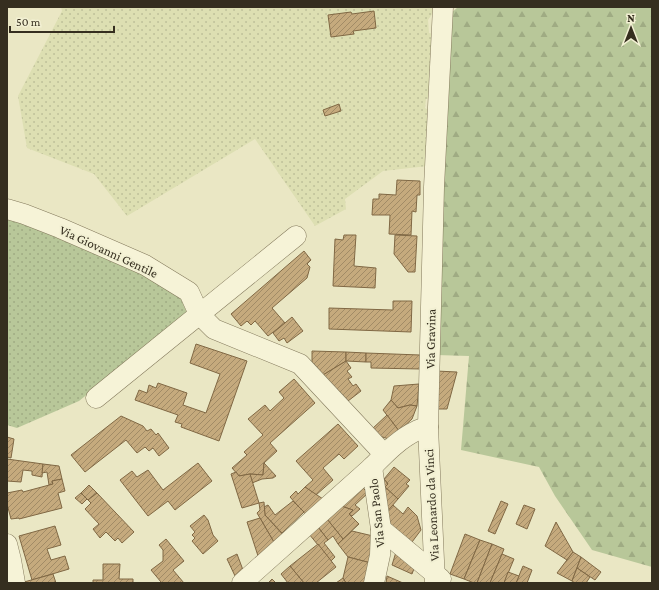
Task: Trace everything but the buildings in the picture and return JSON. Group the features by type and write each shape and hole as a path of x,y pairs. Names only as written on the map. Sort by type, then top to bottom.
{"street":[{"name":"Via Gravina","path":"428,428 434,187 443,7"},
{"name":"Via Giovanni Gentile","path":"7,209 60,228 145,265 189,292 199,314 214,329 300,364 378,460"},
{"path":"96,398 296,236"},
{"path":"242,583 378,460 407,436 417,430 428,428"},
{"name":"Via Leonardo da Vinci","path":"428,428 438,580"},
{"name":"Via San Paolo","path":"374,583 380,555 381,529 378,460"},
{"path":"381,529 438,580"},
{"path":"7,544 15,583"}],"green space":[{"path":"61,7 437,7 428,20 429,33 434,34 433,98 426,99 425,108 430,111 428,166 383,171 345,199 346,209 315,226 255,139 127,216 94,174 27,148 18,96 62,11"},
{"path":"458,7 652,7 652,567 592,550 555,496 539,467 461,450 469,356 436,355 449,15"},
{"path":"7,214 21,218 178,291 187,313 79,401 17,428 7,425"}]}
